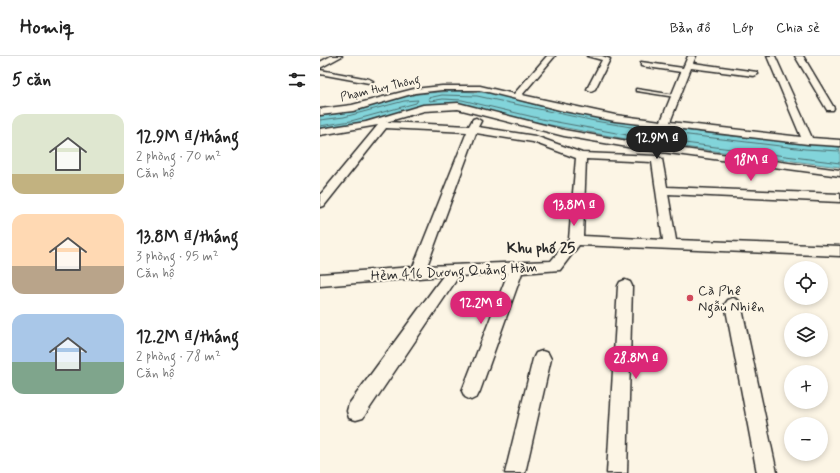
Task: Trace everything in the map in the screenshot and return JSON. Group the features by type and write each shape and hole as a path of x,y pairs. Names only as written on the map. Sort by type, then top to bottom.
{"street":[{"path":"320,65 338,56"},
{"path":"517,96 550,56"},
{"path":"591,56 606,59 591,89"},
{"path":"665,124 692,56"},
{"path":"771,56 808,141"},
{"path":"799,56 830,108"},
{"path":"644,64 754,74"},
{"path":"320,72 369,81"},
{"name":"Phạm Huy Thông","path":"320,112 352,108 414,91 442,88 480,88 615,118 808,141 840,142"},
{"path":"320,132 381,123 415,110 442,106 458,106 564,133 639,146 840,173"},
{"path":"418,272 472,128 481,112"},
{"path":"381,123 472,128 535,139 581,156 657,159 670,245"},
{"path":"320,203 381,123"},
{"path":"581,156 576,240 840,251"},
{"path":"661,190 840,198"},
{"name":"Hẻm 416 Dương Quảng Hàm","path":"320,280 418,272 555,266 576,240"},
{"path":"471,391 517,268"},
{"path":"356,411 455,270"},
{"path":"617,473 625,286"},
{"path":"733,304 767,473"},
{"path":"515,473 542,359"}],"lane":[{"path":"637,90 675,96"}],"water":[{"path":"458,91 491,93 544,107 623,122 721,135 840,147 840,167 637,141 545,124 462,104 424,105 352,125 320,130 320,116 351,111 401,97"}],"place":[{"name":"Cà Phê Ngẫu Nhiên","path":"690,298"}],"district":[{"name":"Khu phố 25","path":"541,248"}]}
